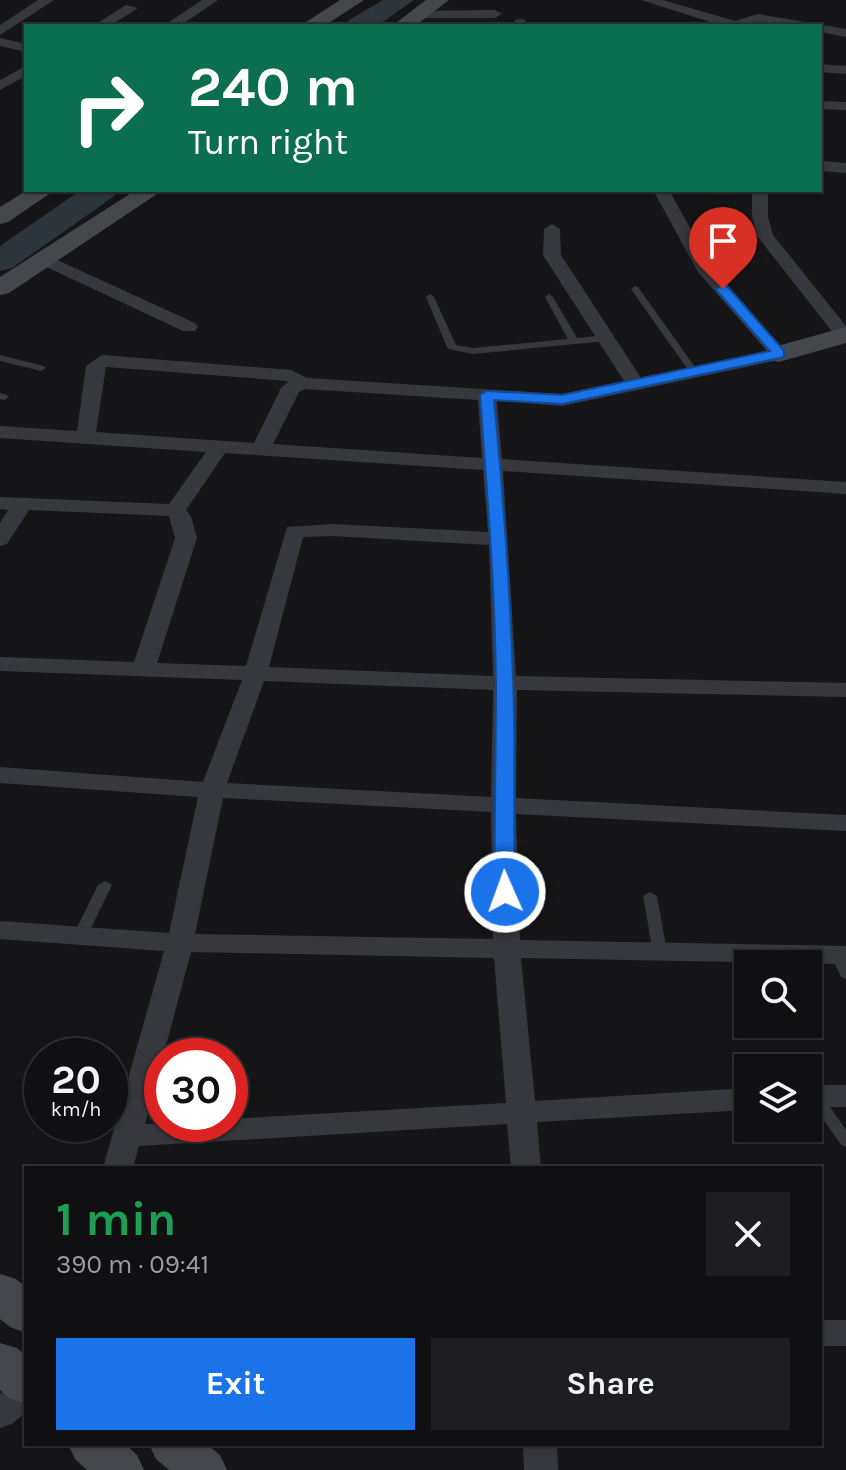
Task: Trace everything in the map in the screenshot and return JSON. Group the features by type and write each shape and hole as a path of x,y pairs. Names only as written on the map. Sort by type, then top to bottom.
{"street":[{"path":"0,31 47,0"},
{"path":"173,24 211,0"},
{"path":"313,24 354,0"},
{"path":"410,20 439,0"},
{"path":"648,0 727,24"},
{"path":"103,24 131,8"},
{"path":"410,20 495,14"},
{"path":"740,24 758,18 797,24"},
{"path":"822,28 846,33"},
{"path":"0,42 24,48"},
{"path":"822,68 846,70"},
{"path":"0,86 24,71"},
{"path":"822,105 846,106"},
{"path":"822,166 846,168"},
{"path":"4,213 41,192"},
{"path":"0,288 149,192"},
{"path":"662,192 704,268 779,354"},
{"path":"261,448 291,388 303,383 562,400 845,340 765,236 760,217 760,192"},
{"path":"552,229 552,255 635,383"},
{"path":"44,259 189,327"},
{"path":"86,437 95,366 102,361 291,376 303,383"},
{"path":"487,395 499,539 505,683 503,804 507,950 526,1166"},
{"path":"0,432 846,488"},
{"path":"175,510 220,446"},
{"path":"0,503 175,510 181,517 186,538 143,671"},
{"path":"0,540 22,504"},
{"path":"499,539 333,530 294,531 255,675 212,790 180,943 128,1136 734,1100"},
{"path":"0,664 505,683 846,690"},
{"path":"0,775 212,790 846,823"},
{"path":"0,930 180,943 660,952 843,962"},
{"path":"822,1096 846,1096"},
{"path":"119,1166 126,1142"},
{"path":"0,1292 24,1312"},
{"path":"822,1333 846,1333"},
{"path":"0,1362 24,1382"},
{"path":"0,1414 24,1394"},
{"path":"94,1446 120,1470"},
{"path":"175,1446 203,1470"},
{"path":"540,1446 541,1470"}],"lane":[{"path":"635,289 694,372"},
{"path":"430,297 452,347 473,351 606,338"},
{"path":"549,297 574,341"},
{"path":"0,358 41,368"},
{"path":"80,936 105,885"},
{"path":"650,896 660,952"},
{"path":"822,1110 846,1141"}],"waterway":[{"path":"361,24 401,0"},
{"path":"0,261 99,192"}],"route":[{"path":"505,892 505,683 499,539 487,395 562,400 779,354 723,289"}]}
